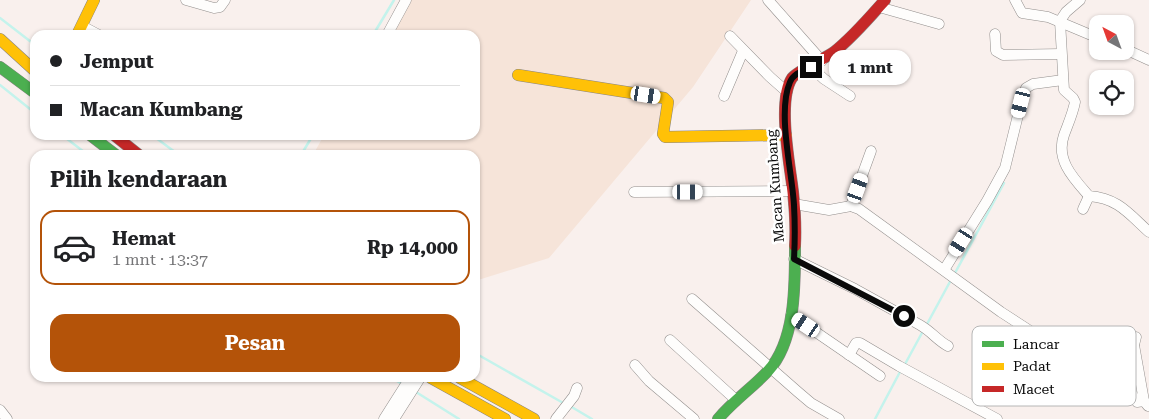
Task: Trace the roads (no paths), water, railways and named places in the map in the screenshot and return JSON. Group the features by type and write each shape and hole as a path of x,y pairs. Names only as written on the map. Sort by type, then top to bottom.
{"main road":[{"path":"80,30 94,0"},
{"name":"Macan Kumbang","path":"718,419 771,368 782,352 786,340 791,315 794,259 794,204 786,135 787,92 792,77 798,72 822,61 857,30 882,4"},
{"path":"0,39 30,66"},
{"path":"0,67 30,89"},
{"path":"518,75 664,98 668,102 663,134 665,137 786,135"},
{"path":"96,140 110,150"},
{"path":"120,140 133,150"},
{"path":"438,382 505,419"},
{"path":"467,382 534,419"}],"street":[{"path":"186,0 214,8 220,7 225,0"},
{"path":"390,30 406,0"},
{"path":"768,0 822,61"},
{"path":"1015,0 1022,13 1040,15 1060,21 1089,34"},
{"path":"1080,0 1066,12 1060,21 1064,90 1075,102 1063,137 1061,152 1070,175 1089,196 1115,201 1149,232"},
{"path":"882,4 939,24"},
{"path":"995,34 996,51 1002,55 1061,54"},
{"path":"730,36 743,51 787,92"},
{"path":"724,96 743,51"},
{"path":"1134,53 1149,60"},
{"path":"811,67 824,79 850,96"},
{"path":"949,273 1005,168 1026,88 1030,84 1063,80"},
{"path":"851,206 871,151"},
{"path":"634,192 792,191"},
{"path":"1083,210 1089,196"},
{"path":"794,204 828,210 851,206 871,216 1023,326"},
{"path":"794,259 855,289 924,327 948,346"},
{"path":"692,298 811,403 839,419"},
{"path":"791,315 880,376"},
{"path":"670,340 736,400"},
{"path":"849,355 856,343 860,343 972,405"},
{"path":"635,366 694,419"},
{"path":"394,419 403,397 412,382"},
{"path":"559,415 569,403 577,388"},
{"path":"384,419 403,397"},
{"path":"973,406 997,419"},
{"path":"0,410 7,419"}],"waterway":[{"path":"376,30 394,0"},
{"path":"0,18 30,41"},
{"path":"0,85 30,109"},
{"path":"68,140 82,150"},
{"path":"159,140 172,150"},
{"path":"304,150 310,140"},
{"path":"955,273 1004,183"},
{"path":"926,326 952,278"},
{"path":"904,366 923,331"},
{"path":"480,356 565,404"},
{"path":"875,419 901,370"},
{"path":"416,392 459,419"},
{"path":"570,406 592,419"}]}
